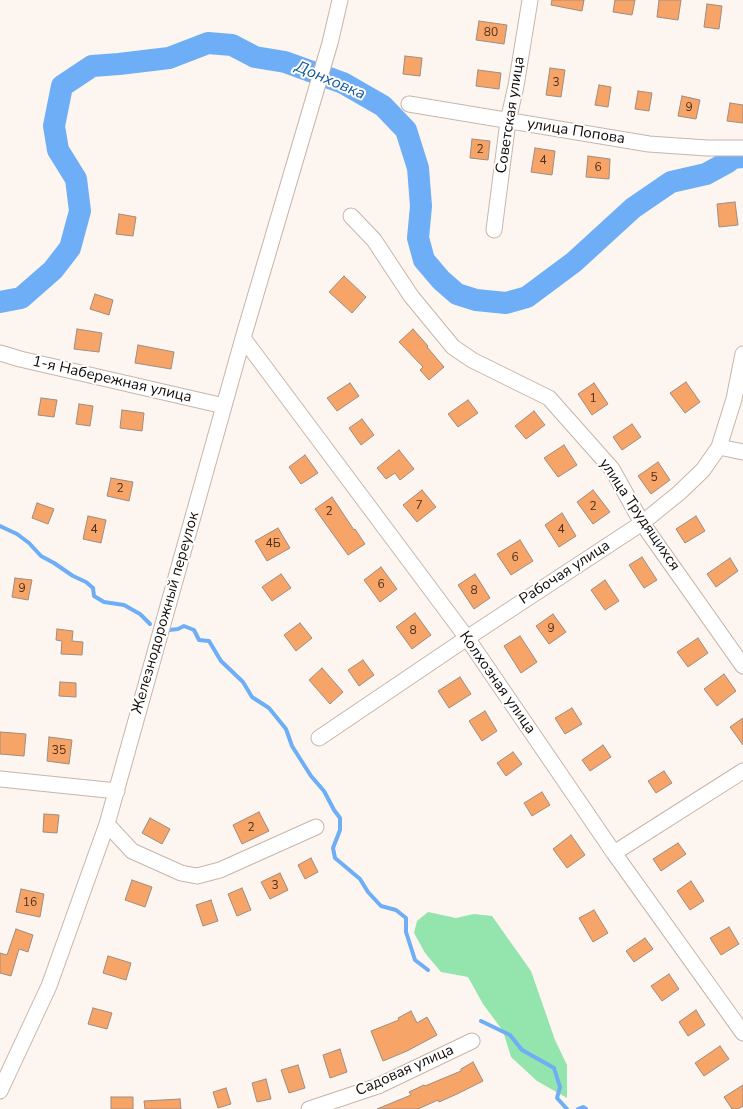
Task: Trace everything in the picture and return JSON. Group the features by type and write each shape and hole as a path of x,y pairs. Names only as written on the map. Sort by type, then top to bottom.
{"street":[{"name":"Железнодорожный переулок","path":"0,1091 49,986 107,824 243,338 330,43 340,0"},
{"name":"Советская улица","path":"494,230 508,121 516,86 530,0"},
{"name":"улица Попова","path":"409,104 649,144 707,148 743,148"},
{"name":"улица Трудящихся","path":"350,216 374,240 411,296 453,347 472,360 549,398 612,469 642,523 743,666"},
{"name":"Колхозная улица","path":"243,338 467,638 614,853 743,1033"},
{"name":"1-я Набережная улица","path":"0,353 224,406"},
{"name":"Рабочая улица","path":"318,738 642,523 679,493 703,470 719,447 734,399 743,354"},
{"path":"719,447 743,452"},
{"path":"614,853 743,770"},
{"path":"0,779 116,792"},
{"path":"107,824 132,851 181,873 197,876 220,870 316,827"},
{"name":"Садовая улица","path":"309,1109 378,1086 472,1041"}],"green space":[{"path":"428,912 456,918 474,914 492,916 531,971 555,1040 567,1065 567,1098 537,1081 511,1057 503,1031 483,1004 468,977 441,972 425,953 414,933 417,921"}],"building":[{"path":"552,0 584,0 582,11 551,5"},
{"path":"615,0 635,0 632,15 613,12"},
{"path":"659,0 681,0 678,20 657,17"},
{"path":"707,4 722,6 719,29 704,27"},
{"path":"479,21 507,25 504,44 476,40"},
{"path":"405,56 422,58 420,76 403,74"},
{"path":"550,68 565,70 561,97 546,95"},
{"path":"478,70 501,73 499,89 476,86"},
{"path":"599,85 611,87 608,107 595,105"},
{"path":"638,91 652,93 649,111 635,109"},
{"path":"682,96 700,100 696,119 678,116"},
{"path":"730,103 743,105 743,123 727,121"},
{"path":"472,139 490,141 488,160 470,158"},
{"path":"535,148 555,151 552,175 531,172"},
{"path":"588,156 610,159 609,179 586,177"},
{"path":"735,202 738,225 719,227 717,204"},
{"path":"119,214 136,217 133,236 116,234"},
{"path":"344,276 366,297 352,313 329,292"},
{"path":"95,294 113,300 109,315 90,309"},
{"path":"77,329 102,333 99,352 74,349"},
{"path":"413,329 444,367 429,380 420,370 423,367 399,342"},
{"path":"138,345 174,352 171,369 135,363"},
{"path":"686,382 700,402 685,413 670,393"},
{"path":"350,383 359,396 337,411 327,398"},
{"path":"594,383 608,404 592,415 578,394"},
{"path":"41,398 57,400 54,417 38,415"},
{"path":"468,400 478,413 458,427 448,414"},
{"path":"79,404 93,406 90,426 76,424"},
{"path":"122,410 144,413 142,431 120,428"},
{"path":"534,411 545,425 526,439 515,426"},
{"path":"362,419 374,435 361,445 349,428"},
{"path":"632,424 641,437 622,450 613,437"},
{"path":"564,445 577,465 558,477 544,458"},
{"path":"399,450 414,469 400,480 395,473 386,479 377,468"},
{"path":"305,455 318,473 301,484 289,467"},
{"path":"658,462 670,480 651,494 638,476"},
{"path":"111,478 133,482 129,501 107,496"},
{"path":"422,490 436,507 417,522 403,505"},
{"path":"593,490 610,512 593,524 577,502"},
{"path":"332,497 365,544 348,555 315,509"},
{"path":"37,503 54,509 48,524 32,518"},
{"path":"562,513 576,536 559,547 545,525"},
{"path":"88,516 106,520 101,543 83,539"},
{"path":"696,516 705,531 685,543 676,529"},
{"path":"278,528 290,548 267,561 255,541"},
{"path":"520,540 533,561 511,575 497,554"},
{"path":"642,557 657,580 644,588 629,565"},
{"path":"730,558 738,571 716,587 707,574"},
{"path":"381,567 397,589 380,602 364,580"},
{"path":"281,574 291,588 272,601 262,587"},
{"path":"475,574 490,598 474,609 458,585"},
{"path":"15,578 32,580 28,600 12,597"},
{"path":"605,580 619,601 605,610 591,590"},
{"path":"415,613 431,635 412,649 396,627"},
{"path":"553,614 566,632 549,644 536,626"},
{"path":"300,623 312,638 296,651 284,635"},
{"path":"57,629 73,631 72,641 83,642 82,655 61,654 62,641 56,640"},
{"path":"520,636 537,662 521,673 504,646"},
{"path":"698,638 708,653 688,667 677,652"},
{"path":"363,660 374,675 359,686 348,670"},
{"path":"322,668 343,692 330,704 309,680"},
{"path":"724,674 736,691 717,706 704,689"},
{"path":"460,677 471,694 449,708 438,691"},
{"path":"60,682 76,683 76,697 59,696"},
{"path":"572,708 582,724 565,734 555,718"},
{"path":"485,711 497,731 482,741 469,721"},
{"path":"743,718 743,745 730,727"},
{"path":"0,732 26,734 24,756 0,754"},
{"path":"49,737 72,740 69,764 47,761"},
{"path":"603,745 611,757 590,771 582,760"},
{"path":"513,752 522,764 506,776 497,763"},
{"path":"664,771 672,783 656,793 648,781"},
{"path":"542,792 550,805 532,816 524,803"},
{"path":"259,812 269,831 242,844 233,825"},
{"path":"44,814 59,815 57,833 43,832"},
{"path":"150,818 170,829 162,844 142,833"},
{"path":"571,835 585,855 567,868 553,849"},
{"path":"678,843 686,854 661,871 653,859"},
{"path":"311,858 318,872 305,879 298,865"},
{"path":"280,873 288,890 270,899 261,882"},
{"path":"132,880 152,887 145,907 125,900"},
{"path":"691,881 704,901 690,910 677,891"},
{"path":"242,888 251,910 237,916 228,894"},
{"path":"21,889 44,894 40,917 16,912"},
{"path":"211,900 218,921 203,926 196,905"},
{"path":"594,910 608,933 593,942 579,918"},
{"path":"729,927 739,944 721,955 710,938"},
{"path":"16,929 33,935 28,952 19,949 11,976 0,973 0,953 7,955"},
{"path":"645,938 653,949 634,962 626,951"},
{"path":"108,956 131,963 126,980 103,973"},
{"path":"669,974 679,989 662,1001 651,986"},
{"path":"93,1008 112,1013 107,1029 88,1024"},
{"path":"696,1010 705,1025 688,1036 679,1022"},
{"path":"411,1011 417,1023 427,1017 437,1035 383,1061 371,1031 399,1020 398,1018"},
{"path":"720,1046 729,1059 704,1076 695,1063"},
{"path":"340,1049 347,1072 330,1078 323,1055"},
{"path":"473,1062 483,1081 457,1094 418,1109 377,1109 411,1095 409,1092 424,1085 461,1071 461,1069"},
{"path":"298,1065 305,1088 289,1093 281,1070"},
{"path":"266,1079 271,1099 257,1102 252,1083"},
{"path":"743,1085 743,1106 738,1109 732,1109 724,1097"},
{"path":"226,1088 231,1104 218,1108 213,1092"},
{"path":"111,1097 133,1097 133,1109 111,1109"},
{"path":"180,1099 181,1109 145,1109 144,1101"}],"waterway":[{"name":"Донховка","path":"0,302 21,298 53,270 70,248 80,211 76,179 58,150 54,126 62,86 92,66 169,58 208,43 232,45 255,57 285,62 343,83 383,106 406,130 418,168 421,206 418,238 424,260 441,280 457,294 476,300 506,303 527,297 574,262 633,208 671,182 706,174 733,158 743,157"},
{"path":"0,526 17,534 41,556 86,582 93,588 94,596 104,602 124,605 140,614 150,624"},
{"path":"169,630 184,626 194,630 199,640 209,641 221,661 243,682 252,697 269,708 286,729 292,746 311,776 324,791 340,818 340,830 333,848 335,858 360,879 368,892 381,906 396,910 406,918 406,932 415,960 428,970"},
{"path":"481,1021 510,1035 522,1050 554,1068 560,1087 557,1098 567,1109"},
{"path":"578,1109 583,1107 586,1109"}]}
